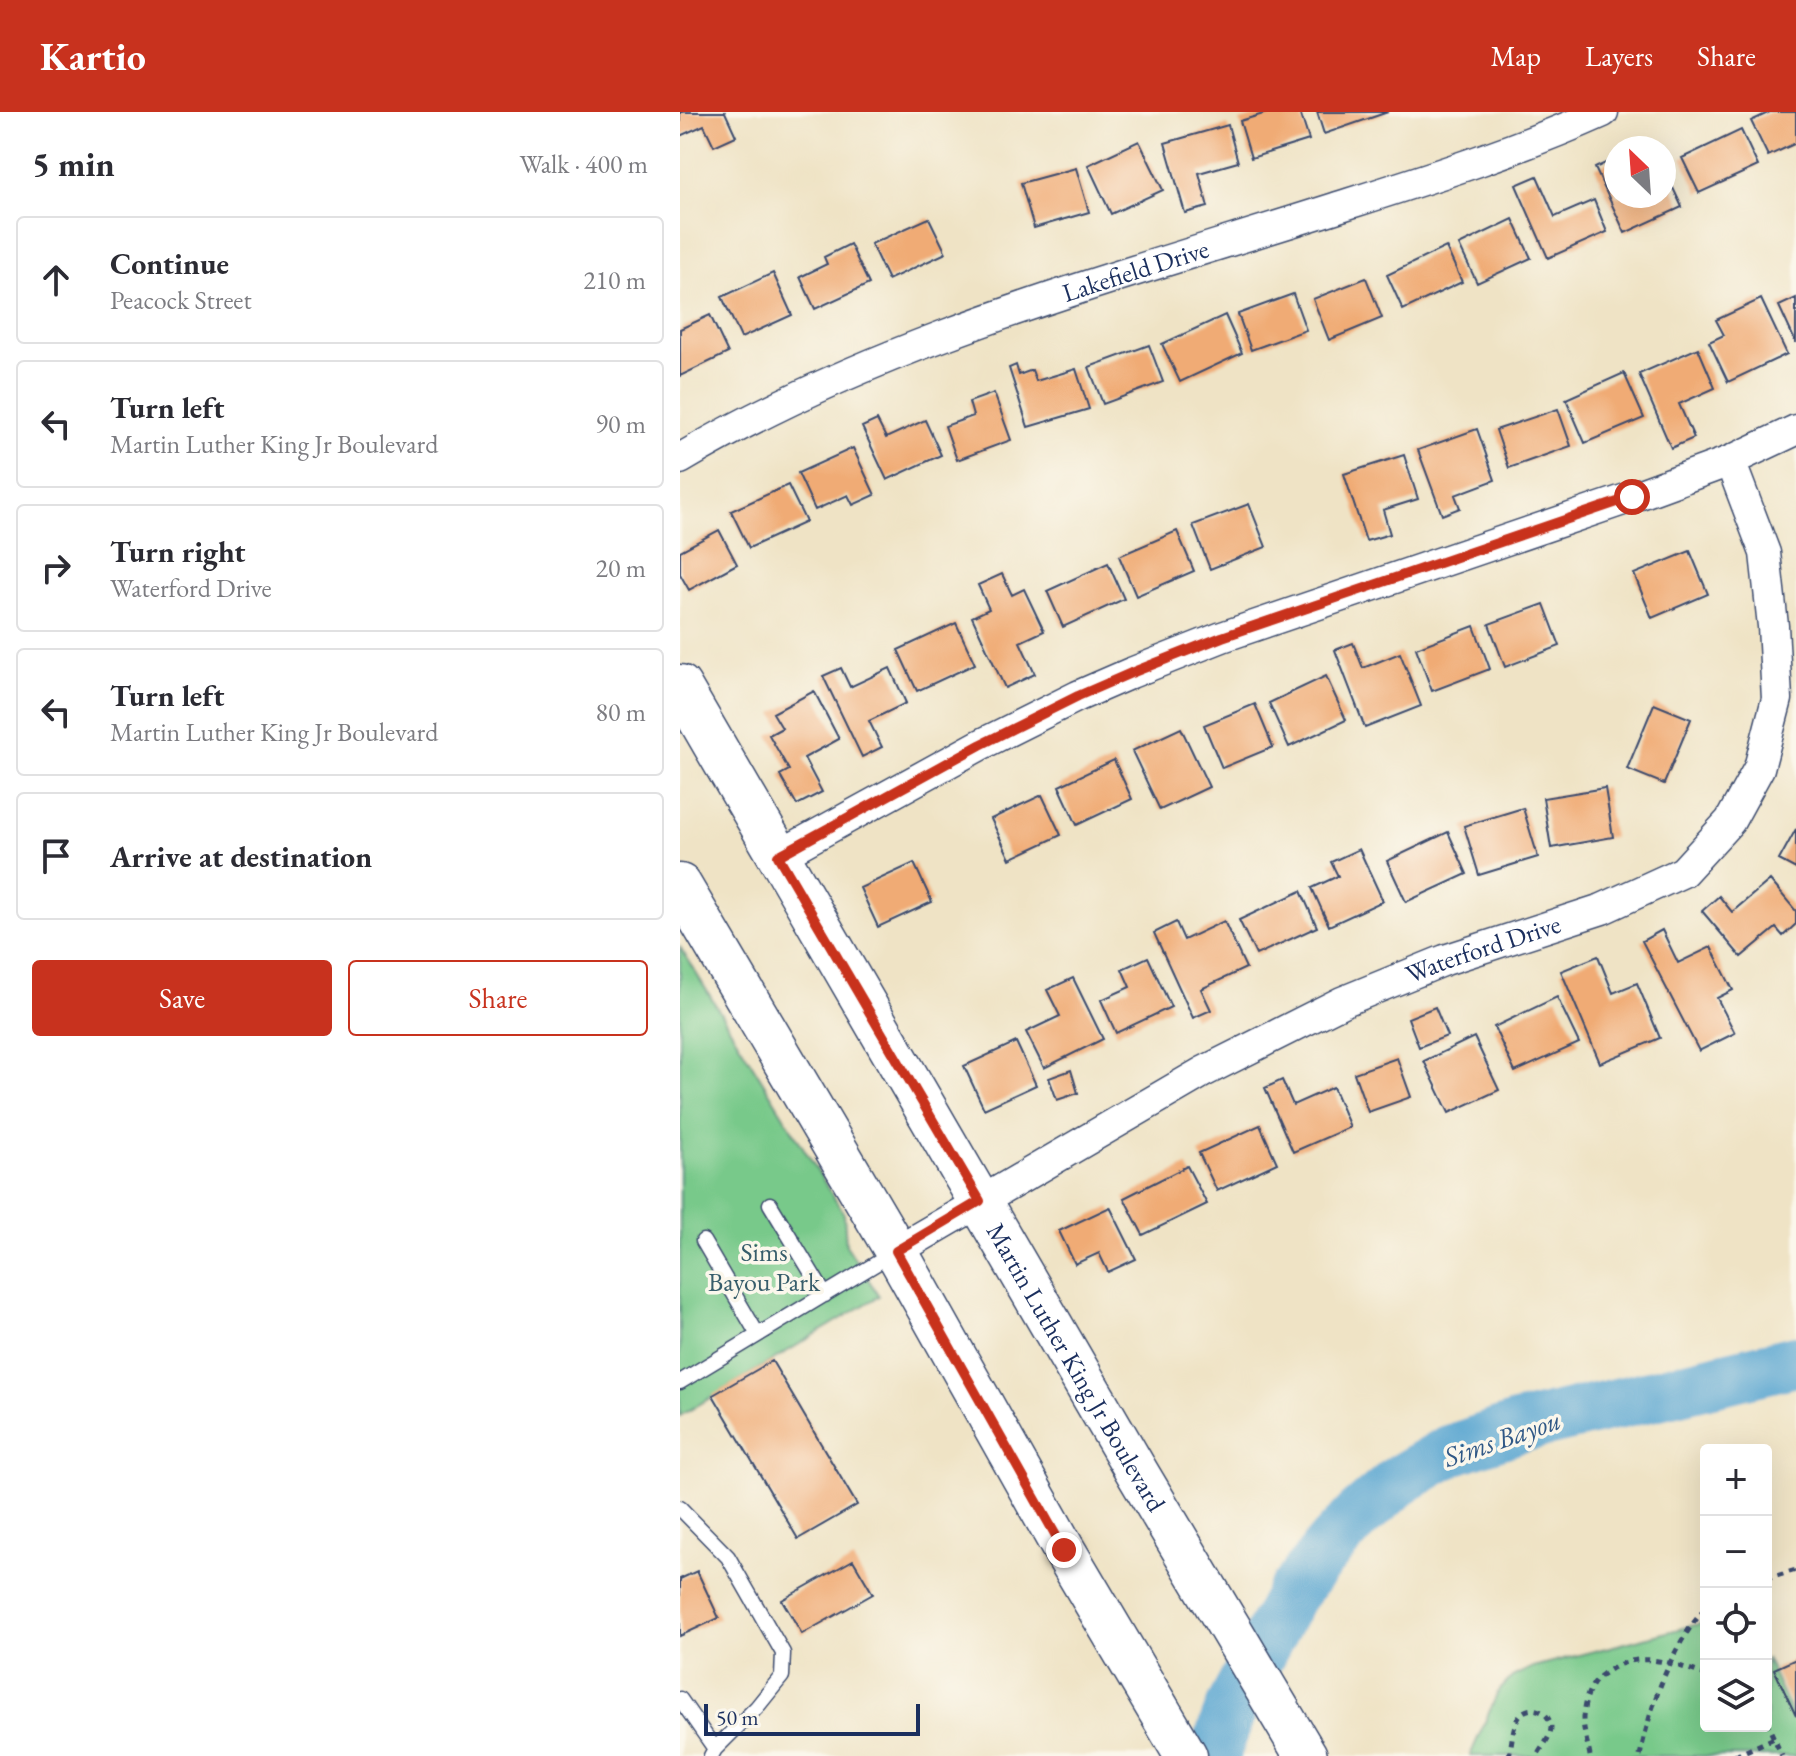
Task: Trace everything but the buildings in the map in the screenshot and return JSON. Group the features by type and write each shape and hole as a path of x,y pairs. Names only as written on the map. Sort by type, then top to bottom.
{"main road":[{"name":"Martin Luther King Jr Boulevard","path":"680,686 1138,1474 1306,1756"},
{"path":"680,885 896,1251 1064,1550 1186,1756"}],"street":[{"name":"Lakefield Drive","path":"680,459 744,422 891,355 1049,299 1461,168 1603,112"},
{"path":"778,856 980,745 1131,673 1222,637 1632,497 1730,461 1796,430"},
{"name":"Waterford Drive","path":"896,1251 1203,1072 1342,1002 1445,960 1602,909 1683,872 1730,821 1759,768 1777,699 1765,553 1730,461"}],"lane":[{"path":"770,1204 825,1295"},
{"path":"703,1241 758,1335"},
{"path":"682,1375 758,1335 896,1251"},
{"path":"680,1508 728,1557 783,1653 782,1676 713,1752 680,1699"}],"path":[{"path":"1772,1577 1796,1570"},
{"path":"1640,1756 1657,1697 1676,1650 1700,1616"},
{"path":"1590,1756 1583,1723 1584,1707 1590,1689 1599,1676 1615,1665 1647,1659 1700,1673"},
{"path":"1509,1756 1518,1717 1524,1711 1533,1709 1542,1711 1551,1727 1549,1738 1537,1756"},
{"path":"1771,1732 1782,1756"},
{"path":"1735,1756 1774,1738"}],"green space":[{"name":"Sims Bayou Park","path":"680,947 844,1214 846,1245 879,1296 680,1416"},
{"path":"1700,1624 1700,1732 1772,1732 1772,1671 1796,1724 1796,1756 1470,1756 1498,1692 1512,1677 1533,1667"}],"waterway":[{"name":"Sims Bayou","path":"1214,1756 1232,1706 1291,1595 1326,1550 1359,1515 1400,1480 1449,1451 1516,1428 1796,1361"}],"route":[{"path":"1064,1550 896,1251 980,1201 778,856 980,745 1131,673 1222,637 1632,497"}]}
